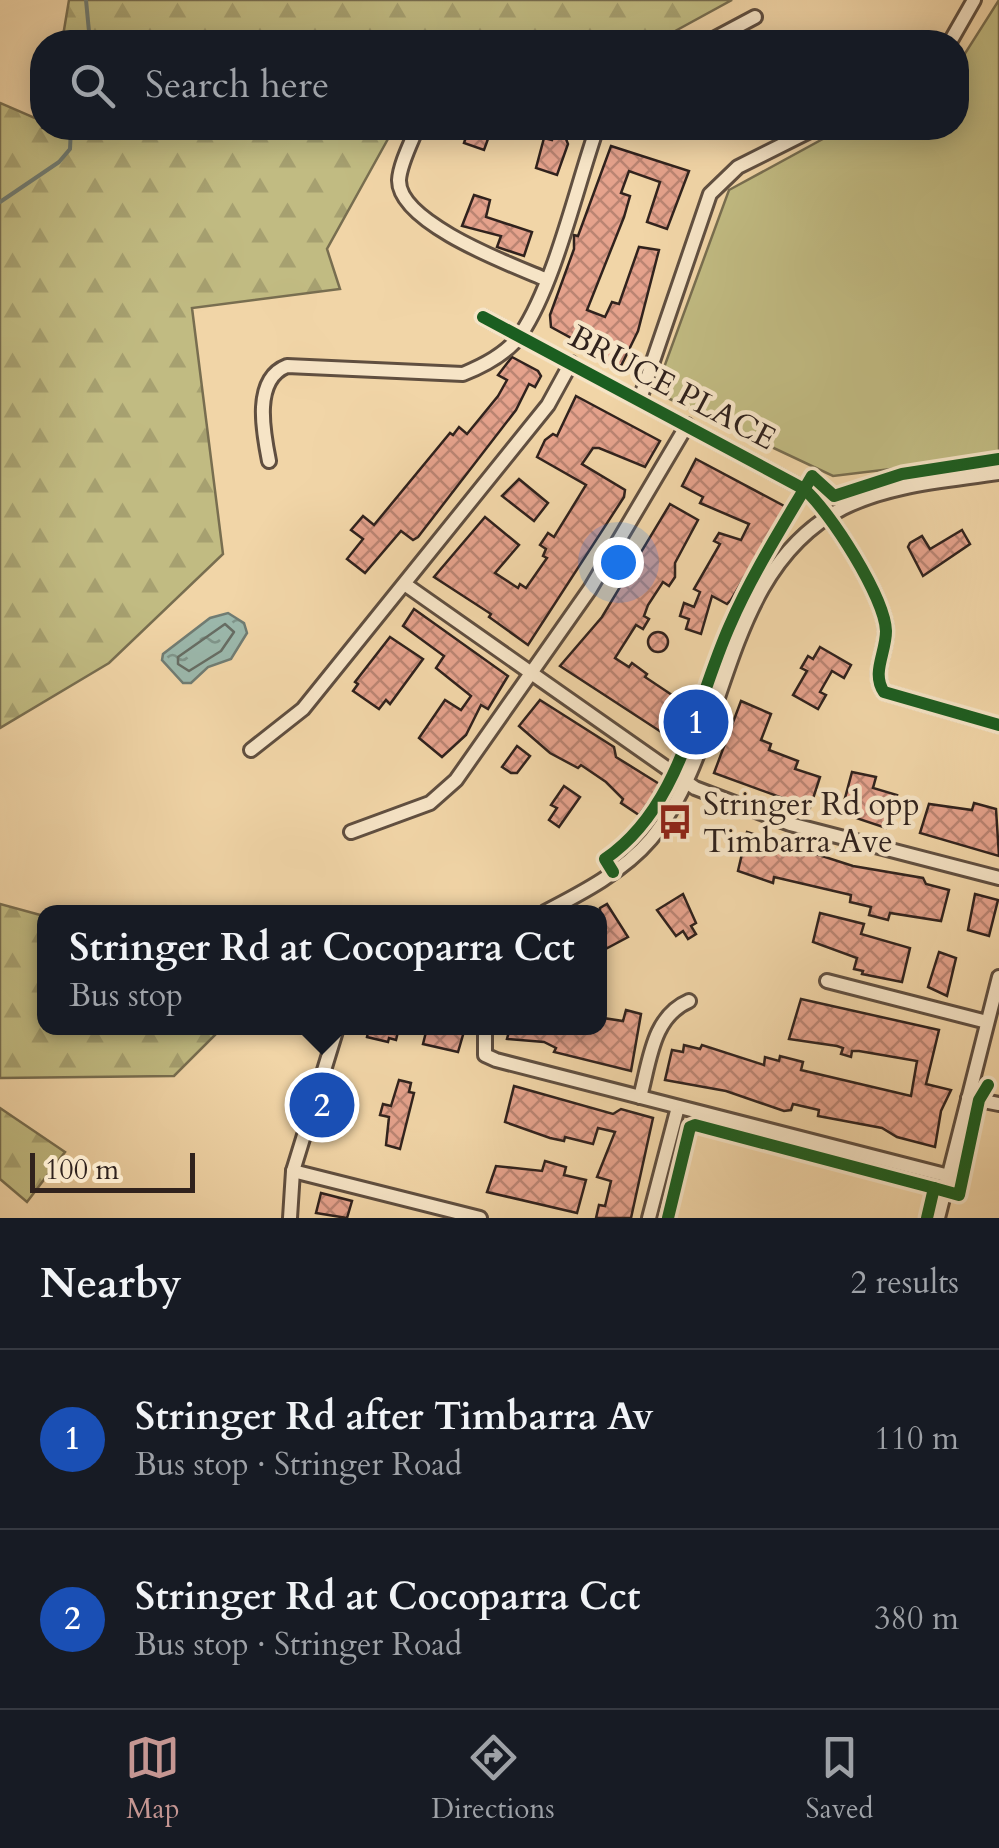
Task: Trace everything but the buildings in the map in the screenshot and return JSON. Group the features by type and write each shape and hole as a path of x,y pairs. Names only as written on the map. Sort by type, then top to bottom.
{"street":[{"path":"957,30 974,0"},
{"path":"731,30 755,17"},
{"path":"412,140 399,181 407,204 470,247 546,279"},
{"path":"269,461 265,390 278,370 287,366 463,374 485,365 519,337 546,279 593,140"},
{"path":"640,399 710,194 738,167 792,140"},
{"name":"BRUCE PLACE","path":"483,317 792,480 830,516 885,625 877,676 884,692 999,726"},
{"path":"251,750 303,709 406,585 548,405 571,363"},
{"path":"350,832 417,809 444,794 590,588 687,425"},
{"path":"556,905 640,851 670,812 758,599 786,555 830,516 880,494 999,473"},
{"path":"406,585 695,788 790,824 999,878"},
{"path":"938,1218 999,977"},
{"path":"827,981 987,1022"},
{"path":"640,1097 659,1028 670,1009 689,1001"},
{"path":"290,1218 293,1171 335,1035"},
{"path":"485,1035 484,1054 949,1176"},
{"path":"968,1098 999,1104"},
{"path":"650,1218 678,1107"},
{"path":"293,1171 480,1218"}],"green space":[{"path":"69,0 732,0 677,30 64,30"},
{"path":"999,0 999,456 833,476 655,392 729,190 821,140 969,140 969,47"},
{"path":"0,103 30,116 30,140 387,140 327,249 340,289 192,308 223,554 109,663 0,728"},
{"path":"0,904 37,914 37,1035 215,1035 174,1076 0,1078"},
{"path":"0,1108 65,1152 27,1202 0,1179"}],"water":[{"path":"228,613 244,623 247,633 231,659 208,667 191,683 183,683 162,660 163,654 210,618"}],"waterway":[{"path":"86,0 89,30"},
{"path":"0,202 59,162 70,149 70,140"}],"cycle path":[{"path":"483,317 804,489 841,535 876,598 886,631 879,670 884,692 999,725"},
{"path":"613,872 605,859 631,837 669,783 739,606 812,476 834,496 902,474 999,459"},
{"path":"927,1218 934,1188 959,1195 979,1100 988,1085"},
{"path":"668,1218 690,1127 695,1125 934,1188"}],"place":[{"name":"Stringer Rd after Timbarra Av","path":"696,722"},
{"name":"Stringer Rd opp Timbarra Ave","path":"675,822"},
{"name":"Stringer Rd at Cocoparra Cct","path":"322,1105"}]}
